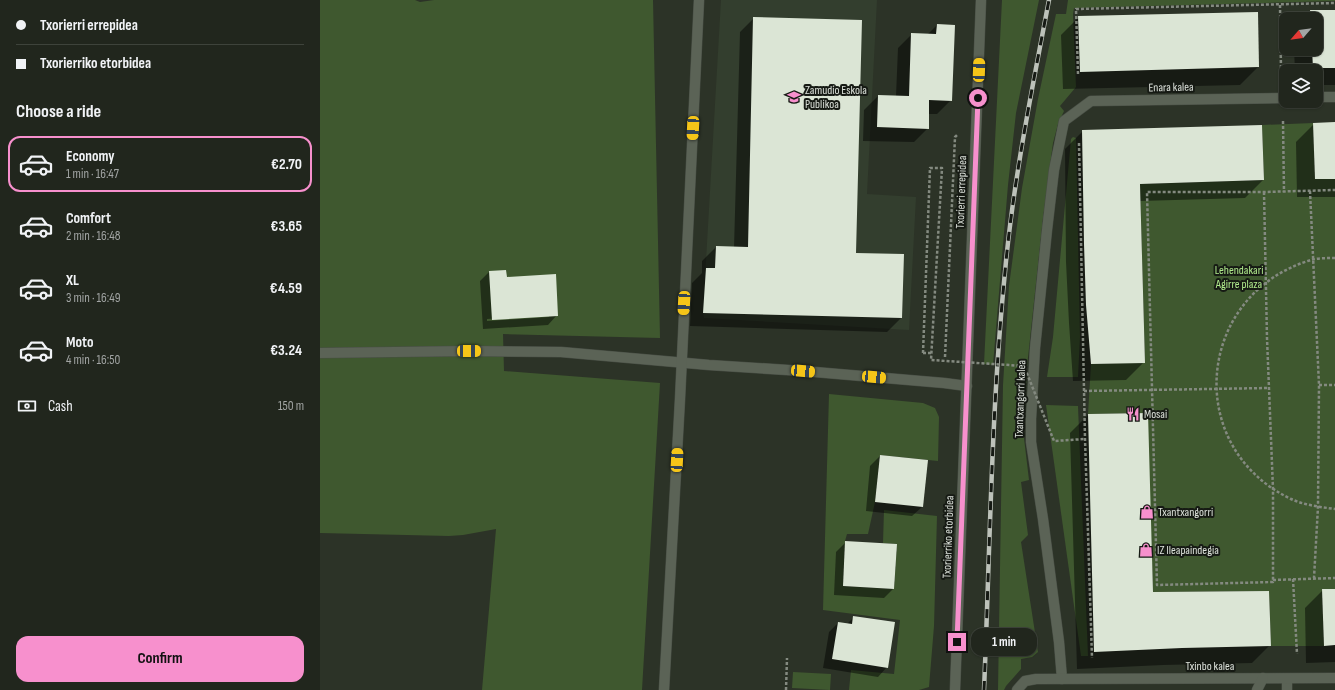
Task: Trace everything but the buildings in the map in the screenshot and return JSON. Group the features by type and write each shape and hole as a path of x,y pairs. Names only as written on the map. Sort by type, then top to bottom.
{"street":[{"path":"664,690 699,0"},
{"name":"Txorierri errepidea","path":"967,386 981,0"},
{"path":"1323,97 1335,97"},
{"name":"Enara kalea","path":"1064,121 1091,101 1279,98"},
{"name":"Txantxangorri kalea","path":"1062,678 1059,642 1043,519 1031,442 1031,420 1036,341 1047,230 1054,170 1064,121"},
{"path":"320,353 469,351 561,352 967,386"},
{"name":"Txorierriko etorbidea","path":"955,690 967,386"},
{"name":"Txinbo kalea","path":"1017,690 1025,681 1062,678 1335,678"},
{"path":"1257,690 1263,678"},
{"path":"1287,679 1287,690"}],"path":[{"path":"1078,74 1076,9 1335,3"},
{"path":"1280,5 1281,64"},
{"path":"1282,121 1284,192"},
{"path":"945,357 955,137"},
{"path":"1079,137 1085,439 1092,658"},
{"path":"931,353 923,353 930,168 942,168 932,360 1024,366 1054,440 1085,439"},
{"path":"1335,190 1284,192 1147,192 1157,585 1273,582 1274,580 1335,578"},
{"path":"1310,191 1319,385 1318,507 1314,578"},
{"path":"1264,192 1267,338 1273,489 1274,580"},
{"path":"1335,258 1312,259 1285,270 1266,282 1251,296 1238,311 1228,329 1218,362 1216,389 1221,418 1232,446 1250,470 1273,489 1292,499 1318,507 1335,509"},
{"path":"1319,385 1335,384"},
{"path":"1084,391 1270,388"},
{"path":"1293,579 1297,654"},
{"path":"786,690 787,658"}],"shaded area":[{"name":"Zamudio Eskola Publikoa","path":"721,0 877,0 867,194 916,197 909,330 704,318 703,313"}],"green space":[{"path":"320,0 415,0 420,2 434,0 653,0 660,338 503,334 504,371 660,383 642,690 482,690 496,529 449,536 320,533"},
{"path":"1002,0 1039,0 1016,113 1008,185 993,365 984,364"},
{"path":"1068,0 1335,1 1074,8 1076,87 1060,106 1064,111 1058,124 1053,143 1043,218 1027,367 1024,438 1029,480 1021,482 1028,535 1021,542 1038,652 1032,657 1021,659 1021,669 1004,690 998,690 1003,385 1009,286 1022,188 1038,99 1056,14 1066,14"},
{"name":"Lehendakari Agirre plaza","path":"1313,123 1315,179 1335,179 1335,589 1322,589 1324,646 1271,646 1269,591 1153,592 1147,413 1088,414 1091,364 1145,362 1140,184 1264,180 1262,125"},
{"path":"1073,137 1076,138 1080,337 1078,377 1047,377 1053,337 1071,139"},
{"path":"829,394 923,403 935,408 939,417 938,461 880,455 875,502 868,534 847,534 845,541 843,586 894,589 897,544 883,543 884,510 937,516 934,626 929,687 919,690 849,690 851,670 894,674 900,620 823,610"},
{"path":"1046,405 1078,406 1088,656 1081,656"},
{"path":"793,672 831,674 830,690 792,688"}],"railway":[{"path":"984,690 994,429 1000,324 1008,238 1018,170 1049,0"}],"place":[{"name":"Zamudio Eskola Publikoa","path":"794,97"},
{"name":"Mosai","path":"1133,414"},
{"name":"Txantxangorri","path":"1147,512"},
{"name":"IZ Ileapaindegia","path":"1146,550"}],"route":[{"path":"957,642 978,98"}]}
